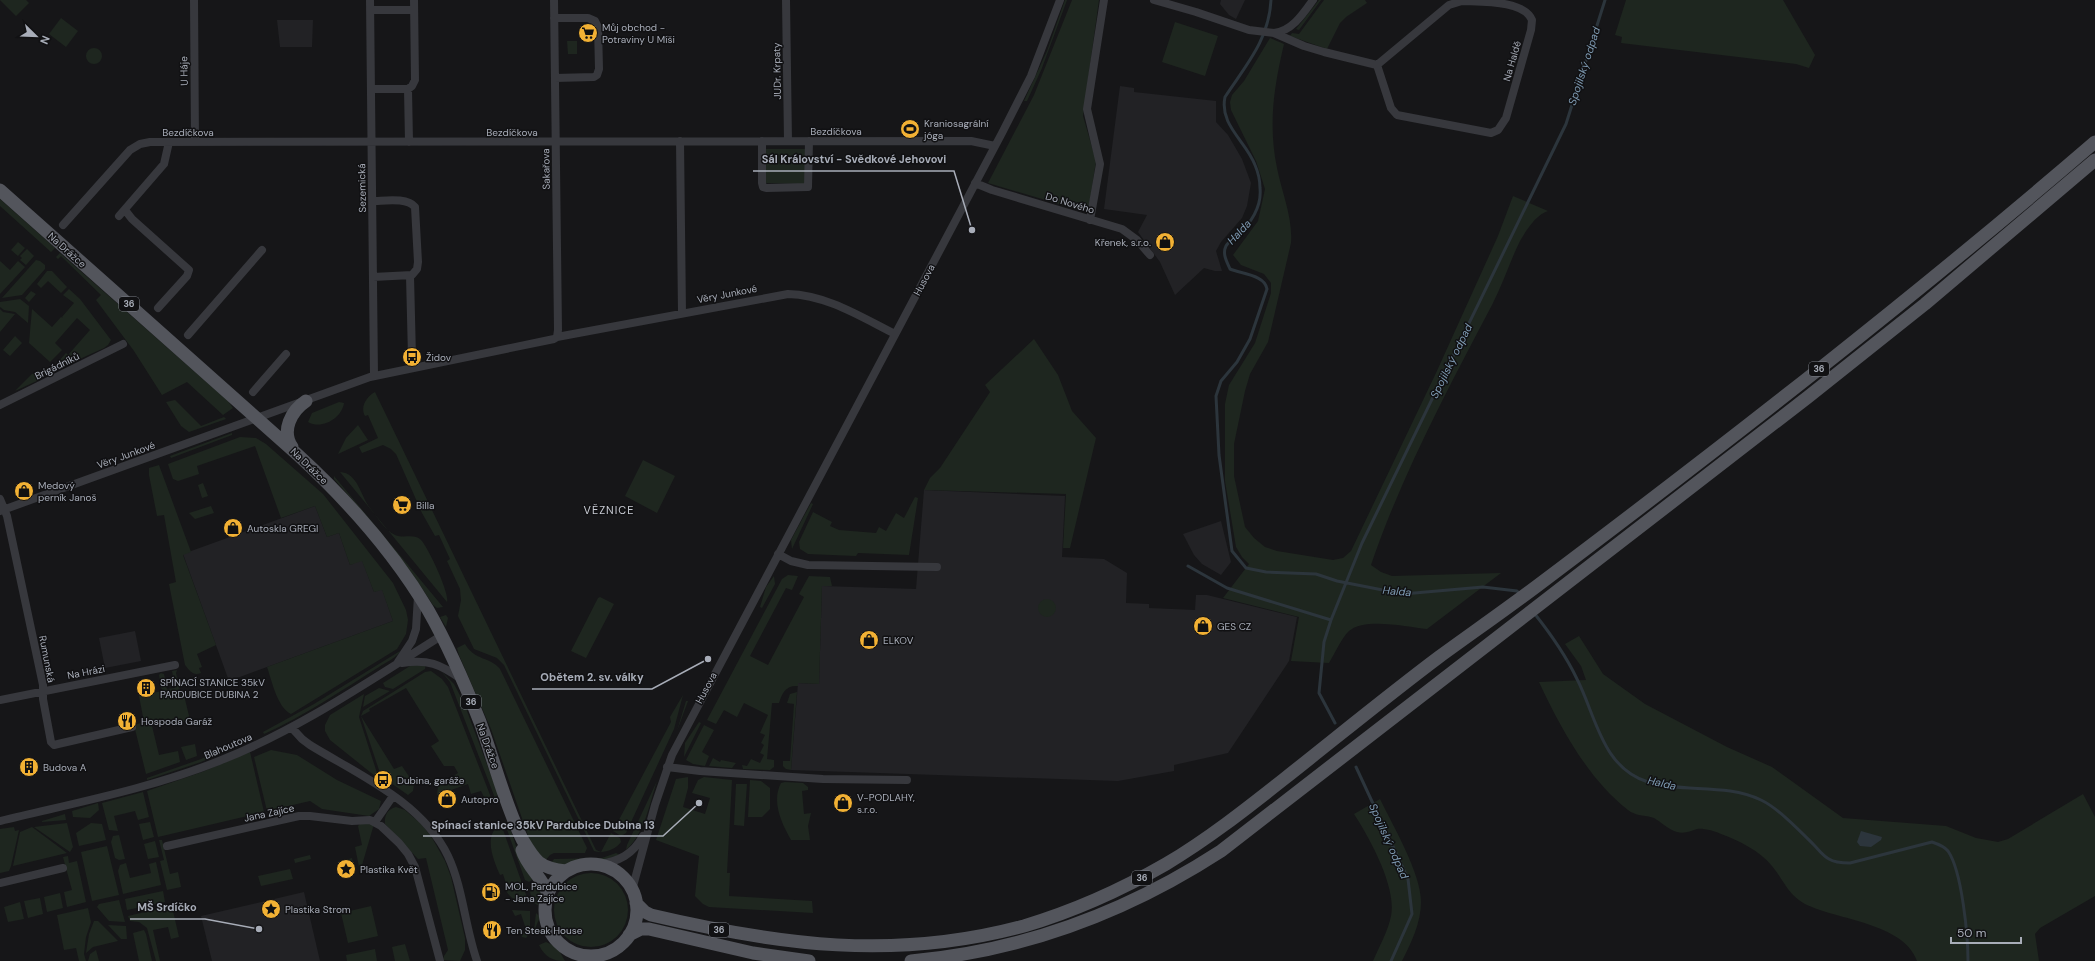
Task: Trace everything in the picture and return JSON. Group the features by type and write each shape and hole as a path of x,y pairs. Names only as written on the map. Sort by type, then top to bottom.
{"main road":[{"name":"36","path":"636,903 645,912 651,915 739,934 786,942 849,948 899,947 948,942 996,933 1046,919 1122,888 1192,848 1242,812 1439,657 1487,623 1740,432 1919,290 2095,142"},
{"name":"36","path":"911,961 979,952 1056,932 1124,906 1177,879 1216,855 1497,636 1808,397 1925,304 2095,160"},
{"name":"Na Drážce","path":"0,190 298,455 331,486 376,538 418,596 441,636 480,722 514,819 526,860 543,882 548,894"},
{"path":"298,455 289,443 288,428 294,411 306,401"},
{"name":"Na Drážce","path":"514,819 522,838 537,861 545,867 566,871"},
{"name":"Husova","path":"598,864 619,873 632,890 636,903 635,923 629,935 615,949 595,958 583,955 563,946 555,938 547,923 545,908 548,894 555,881 566,871 581,865 598,864"},
{"name":"36","path":"629,935 637,930 649,929 753,954 809,961"},
{"name":"36","path":"563,946 568,961"}],"street":[{"name":"U Háje","path":"194,0 195,142"},
{"name":"Sezemická","path":"370,0 374,376"},
{"path":"371,89 408,89 412,86 415,80 414,0"},
{"name":"Sakařova","path":"554,0 557,337"},
{"name":"JUDr. Krpaty","path":"786,0 788,141"},
{"name":"Husova","path":"632,890 667,766 678,743 976,183 1031,76 1060,0"},
{"path":"1090,220 1100,164 1087,109 1104,0"},
{"path":"1154,0 1255,31 1274,33 1280,33 1290,27 1313,0"},
{"name":"Na Haldě","path":"1455,2 1514,6 1526,13 1532,20 1531,30 1506,118 1498,130 1492,133 1397,115 1391,108 1377,65 1455,2"},
{"path":"370,10 414,10"},
{"path":"554,18 588,18 595,21 598,27 599,69 597,75 594,77 555,78"},
{"path":"1274,33 1304,46 1377,65"},
{"path":"408,89 409,142"},
{"path":"680,141 682,313"},
{"path":"762,141 762,184 763,187 767,188 808,187 809,141"},
{"name":"Bezdíčkova","path":"64,225 135,146 144,143 971,141 995,146"},
{"path":"119,216 166,162 169,142"},
{"name":"Do Nového","path":"976,183 992,190 1127,232 1150,255"},
{"path":"372,201 405,201 416,207 418,262 416,272 410,276 373,277"},
{"path":"125,210 132,219 189,270 187,276 158,308"},
{"path":"188,335 262,250"},
{"path":"410,276 412,357"},
{"name":"Věry Junkové","path":"2,510 374,376 550,340 557,337 779,295 797,294 827,301 895,334"},
{"name":"Brigádníků","path":"0,405 124,344"},
{"path":"253,392 286,354"},
{"name":"Rumunská","path":"0,499 43,691 51,742 54,745 132,727"},
{"path":"778,554 791,561 808,565 937,567"},
{"path":"397,664 412,641 416,629 418,596"},
{"name":"Blahoutova","path":"0,821 177,777 221,760 292,728 441,636"},
{"path":"397,664 418,661 429,662 452,673 462,680"},
{"name":"Na Hrázi","path":"0,700 175,665"},
{"path":"292,728 302,740 393,796 426,823 448,856 477,961"},
{"path":"667,766 700,771 815,779 907,780"},
{"path":"393,796 376,822 394,838 413,861 440,961"},
{"name":"Husova","path":"598,864 619,860 634,850 643,836 655,805"},
{"name":"Jana Zajíce","path":"167,846 306,816 346,820 365,819 376,822"},
{"path":"0,883 63,868"}],"shaded area":[{"path":"0,0 26,0 29,3 16,16"},
{"path":"1065,0 1067,0 1042,68 1027,101 1024,101 1047,51"},
{"path":"1072,0 1099,0 1083,116 1096,161 1089,206 1079,210 988,183 1034,95"},
{"path":"1221,0 1245,0 1236,19 1229,15 1220,4"},
{"path":"1319,0 1321,0 1299,30 1296,29"},
{"path":"1324,0 1365,0 1367,3 1346,17 1340,23 1327,49 1290,36 1292,33 1299,34"},
{"path":"1626,0 1783,0 1815,55 1809,68 1796,64 1621,43 1622,37 1615,35"},
{"path":"61,18 78,31 66,47 49,34"},
{"path":"277,20 313,20 312,47 280,47"},
{"path":"1175,22 1218,36 1205,76 1162,62"},
{"path":"1270,38 1284,44 1277,75 1273,106 1273,136 1277,168 1287,206 1291,243 1268,342 1250,374 1234,444 1234,476 1245,527 1254,538 1265,547 1277,551 1333,560 1343,558 1351,551 1436,373 1498,236 1513,196 1548,211 1536,219 1520,241 1496,297 1411,465 1383,531 1371,565 1381,572 1392,576 1501,573 1427,629 1387,624 1365,624 1356,627 1346,634 1329,663 1291,661 1299,617 1223,598 1249,564 1242,557 1236,547 1225,481 1225,404 1229,385 1255,343 1271,293 1271,283 1264,274 1241,265 1233,255 1258,221 1265,189 1256,161 1231,110 1230,102 1232,95 1244,81"},
{"path":"567,41 577,41 577,54 568,54"},
{"path":"91,48 97,48 102,53 100,62 97,64 91,64 86,59 86,53"},
{"path":"1120,86 1134,88 1134,92 1216,101 1216,122 1228,135 1242,159 1251,183 1247,206 1242,218 1221,242 1216,251 1222,271 1204,268 1175,295 1160,262 1138,232 1147,215 1104,209"},
{"path":"764,149 807,149 807,182 804,184 765,183"},
{"path":"0,199 55,248 51,252 0,206"},
{"path":"18,242 25,248 18,256 11,250"},
{"path":"27,249 34,256 26,265 20,260 22,258 20,256"},
{"path":"60,253 228,401 233,408 223,415 187,382 162,395 134,351 96,300 101,295 61,256 58,259 56,257"},
{"path":"36,260 45,265 45,269 22,295 2,298"},
{"path":"0,261 10,270 18,261 25,267 0,294"},
{"path":"47,271 52,271 67,287 61,293 48,281 41,288 37,284"},
{"path":"69,289 80,299 111,340 104,348 62,367 55,365 66,353 68,355 90,330 77,318 55,343 62,350 50,362 29,343 32,309 52,327 61,317 63,318 62,317 74,303 63,295"},
{"path":"31,291 36,294 29,302 25,298"},
{"path":"20,299 29,306 28,323 15,312 4,310 0,307 0,302"},
{"path":"0,309 3,312 15,314 0,332"},
{"path":"15,336 22,343 10,356 3,350"},
{"path":"1034,339 1058,375 1072,411 1096,438 1070,548 1063,548 1066,494 924,490 930,478 940,468 990,392 985,385"},
{"path":"37,372 41,375 41,379 15,391 32,374"},
{"path":"375,392 596,850 601,852 594,851 504,665 497,658 474,649 458,616 461,600 460,589 447,561 450,559 439,535 435,536 422,513 396,454 391,449 383,445 362,453 359,447 378,438 368,415 365,416 363,409 367,399"},
{"path":"175,400 201,426 224,417 226,419 189,432 181,426 166,402"},
{"path":"339,402 344,403 340,413 335,418 319,425 308,422 312,413"},
{"path":"358,425 368,440 338,454 346,438"},
{"path":"232,433 232,435 171,458 170,456"},
{"path":"240,437 256,438 266,444 323,494 393,583 406,610 408,620 406,634 397,649 291,714 282,706 273,686 267,667 393,621 382,590 374,592 362,561 350,565 339,533 327,537 315,506 281,518 255,446 197,466 199,474 178,481 173,479 168,464"},
{"path":"643,460 675,476 657,513 625,496"},
{"path":"159,465 191,552 183,555 216,645 197,654 202,667 199,668 201,673 198,674 192,672 185,665 169,584 176,582 164,515 157,516 149,475 149,468"},
{"path":"340,472 346,473 355,480 375,515"},
{"path":"334,476 443,607 437,608 433,605 398,556 334,479"},
{"path":"203,483 208,496 202,498 198,485"},
{"path":"924,490 1065,496 1062,557 1104,559 1127,573 1126,603 1149,604 1149,608 1195,610 1196,595 1207,595 1297,617 1289,661 1228,753 1174,765 1174,771 1118,781 791,770 798,683 819,684 822,586 916,589"},
{"path":"915,497 918,498 909,555 858,553 856,556 808,554 800,549 799,542 813,512 832,522 830,526 839,530 876,533 879,527 886,531 896,513 904,518"},
{"path":"811,503 813,504 792,549 791,540"},
{"path":"211,506 214,513 195,519 189,513"},
{"path":"315,506 327,537 339,533 350,565 362,560 374,592 382,589 393,621 229,681 183,554"},
{"path":"1221,521 1231,562 1221,575 1202,564 1194,555 1183,534"},
{"path":"388,530 398,536 415,537 421,540 438,571 445,590 447,602"},
{"path":"788,575 798,576 792,590 786,588 750,656 768,665 804,597 799,594 809,576 830,577 832,586 822,586 819,684 798,683 798,686 790,687 785,690 779,703 772,703 767,759 774,760 774,767 770,770 743,769 742,765 747,766 751,759 760,763 764,755 760,753 764,745 761,743 765,735 760,733 768,715 744,703 737,717 724,710 716,724 707,720 782,579"},
{"path":"774,576 775,584 762,608 760,607 766,587"},
{"path":"600,597 614,604 586,658 571,651 598,598"},
{"path":"1047,599 1051,600 1055,604 1055,612 1051,616 1047,617 1043,616 1039,612 1038,608 1039,604 1043,600"},
{"path":"446,615 448,618 446,627 440,617"},
{"path":"135,631 141,661 105,668 99,638"},
{"path":"1579,636 1603,674 1645,704 1727,747 1772,767 1843,818 1946,826 1976,838 1998,842 2008,839 2083,794 2095,817 2095,896 2040,928 2035,934 2039,961 1917,961 1910,948 1899,938 1884,930 1818,909 1799,900 1794,896 1767,861 1755,851 1734,839 1706,829 1697,829 1683,833 1674,831 1654,818 1631,812 1614,797 1600,783 1576,751 1556,717 1539,682 1586,680 1581,666 1565,644"},
{"path":"465,644 473,653 492,662 500,669 587,848 585,853 554,853 544,862 533,850 491,729 459,655 457,648"},
{"path":"400,651 391,659 323,702 264,734 263,732 314,704"},
{"path":"419,663 426,663 425,669 393,689 385,687 383,683 410,666"},
{"path":"177,670 176,673 180,692 183,691 190,720 174,725 172,721 152,726 159,755 178,751 180,762 146,774 134,725 144,722 139,696 162,691 159,675 161,673 164,674 167,689 175,688 172,671"},
{"path":"431,671 442,679 448,687 492,800 485,799 481,791 471,794 468,784 437,795 438,786 458,773 454,766 444,766 431,746 439,741 406,688 369,709 370,711 361,716 363,711 425,672"},
{"path":"441,671 454,684 464,703 498,794 495,798 450,682"},
{"path":"379,688 390,691 363,707 365,696"},
{"path":"797,692 791,770 786,769 783,766 783,761 790,761 794,704 787,703 790,694"},
{"path":"364,694 359,717 377,773 375,776 330,740 325,731 325,725 330,715"},
{"path":"683,695 674,729 626,833 621,836 613,831 671,722 670,717"},
{"path":"686,701 688,701 677,731"},
{"path":"361,716 394,769 402,766 414,784 413,791 408,795 381,776"},
{"path":"699,722 701,723 684,757 685,743"},
{"path":"704,725 714,730 702,752 709,756 705,766 693,764 686,760"},
{"path":"253,737 253,739 201,762 147,780 147,778 201,759"},
{"path":"195,744 197,756 186,760 181,747"},
{"path":"271,750 297,755 337,780 381,801 379,809 369,816 322,809 310,801 267,811 254,757"},
{"path":"250,752 264,812 158,837 147,791 202,772"},
{"path":"713,758 720,762 721,760 736,763 732,768 709,766"},
{"path":"688,777 688,788 683,807 705,814 710,798 692,793 698,780 704,777 732,780 727,873 730,873 729,896 812,901 813,913 709,907 703,904 695,896 699,856 656,840 676,779"},
{"path":"750,780 761,781 770,788 770,809 762,817 748,817"},
{"path":"657,781 642,827 638,835 626,850 627,845"},
{"path":"781,783 803,783 808,787 808,790 802,791 804,814 811,813 808,826 810,840 791,840 784,827 777,805 777,798"},
{"path":"736,784 747,784 744,826 734,825"},
{"path":"143,792 149,817 138,820 135,811 114,816 118,831 109,830 102,803"},
{"path":"1380,799 1405,850 1420,890 1421,910 1419,918 1412,940 1402,961 1373,961 1388,927 1392,904 1386,877 1374,849 1354,814"},
{"path":"98,803 99,810 90,818 73,817 72,811"},
{"path":"396,807 405,810 421,824 431,836 445,861 451,877 465,938 465,950 460,961 443,960 448,950 426,858 418,859 385,824 387,813"},
{"path":"65,814 66,820 42,822 42,821"},
{"path":"150,822 154,837 143,840 139,824"},
{"path":"362,822 374,824 360,872 355,847 362,845 358,826"},
{"path":"67,823 73,847 70,852 34,827"},
{"path":"91,823 102,824 106,840 79,846 76,833"},
{"path":"501,824 529,903 513,899 508,894 506,891 508,890 503,874 500,875 495,863 491,848 491,841 495,829"},
{"path":"505,824 510,828 518,852 533,879 529,882 525,880"},
{"path":"14,827 15,831 19,830 11,866 9,871 0,873 0,829"},
{"path":"32,827 67,853 13,866 20,832"},
{"path":"1861,831 1882,837 1881,840 1871,847 1860,846 1857,842"},
{"path":"611,833 620,838 621,842 616,847 609,851 601,852"},
{"path":"119,835 125,859 119,860 115,858 111,842 113,836"},
{"path":"159,840 162,840 170,874 178,872 181,887 167,890 160,861 164,860"},
{"path":"155,841 159,857 148,859 144,844"},
{"path":"107,846 119,895 92,901 81,852"},
{"path":"616,853 620,855 602,860 578,861 564,866 549,865 554,859 602,858"},
{"path":"310,855 311,859 295,863 294,859"},
{"path":"68,856 69,863 77,861 86,902 67,907 64,892 72,890 63,857"},
{"path":"352,858 355,872 341,875 338,862"},
{"path":"156,862 161,885 123,894 118,871 120,865 126,863 130,878 151,873 149,864"},
{"path":"290,869 293,879 261,886 258,876"},
{"path":"591,873 605,876 617,884 625,896 628,910 625,924 617,936 605,944 591,947 577,944 565,936 557,924 554,910 557,896 565,884 577,876"},
{"path":"538,882 542,894 538,905 533,903 530,892"},
{"path":"163,891 165,902 127,910 125,899"},
{"path":"304,892 320,961 212,961 201,916"},
{"path":"60,893 63,908 47,912 44,897"},
{"path":"40,898 43,914 28,918 24,901"},
{"path":"119,900 125,922 109,921 97,907 99,904"},
{"path":"20,902 24,919 8,922 4,907"},
{"path":"371,906 378,936 348,943 341,913"},
{"path":"167,907 173,911 179,937 171,939 168,927 153,930 160,961 156,961 147,928 139,922 130,921 128,916"},
{"path":"88,908 91,922 86,937 84,954 86,961 79,961 76,948 64,950 57,915"},
{"path":"512,910 530,911 530,933 526,938 522,937 521,934 527,932 521,914 515,916"},
{"path":"536,913 540,917 534,931"},
{"path":"94,921 98,921 118,941 93,947 86,953 89,934"},
{"path":"108,925 126,926 127,939 121,939"},
{"path":"144,930 152,961 139,961 133,933"},
{"path":"546,942 557,947 565,961 549,958 544,953 539,945"},
{"path":"405,944 410,961 395,961 392,947"},
{"path":"375,949 377,961 347,961 346,955"},
{"path":"96,950 99,961 88,961 90,954"}],"waterway":[{"name":"Halda","path":"1271,0 1266,28 1261,40 1255,52 1225,97 1224,107 1229,124 1251,156 1257,171 1260,185 1260,195 1257,209 1251,221 1226,246 1225,258 1230,269 1258,278 1265,284 1267,289 1250,339 1237,362 1221,381 1216,396 1219,455 1232,551 1246,568 1266,572 1316,574 1337,581 1403,594 1483,587 1517,591 1520,594"},
{"name":"Spojilský odpad","path":"1335,723 1319,693 1324,642 1331,620 1362,543 1566,124 1605,0"},
{"path":"1188,566 1227,588 1331,620"},
{"name":"Halda","path":"1534,613 1573,670 1584,693 1602,739 1610,753 1620,765 1633,775 1648,782 1662,785 1734,792 1761,800 1789,820 1825,856 1836,862 1850,863 1932,842 1945,848 1953,860 1957,873 1963,904 1968,961"},
{"name":"Spojilský odpad","path":"1356,767 1408,879 1412,914 1391,961"}],"place":[{"name":"Můj obchod - Potraviny U Míši","path":"588,33"},
{"name":"Kraniosagrální jóga","path":"910,129"},
{"name":"Sál Království - Svědkové Jehovovi","path":"972,230"},
{"name":"Křenek, s.r.o.","path":"1165,242"},
{"name":"Židov","path":"412,357"},
{"name":"Medový perník Janoš","path":"24,491"},
{"name":"Billa","path":"402,505"},
{"name":"Autoskla GREGI","path":"233,528"},
{"name":"GES CZ","path":"1203,626"},
{"name":"ELKOV","path":"869,640"},
{"name":"Obětem 2. sv. války","path":"708,659"},
{"name":"SPÍNACÍ STANICE 35kV PARDUBICE DUBINA 2","path":"146,688"},
{"name":"Hospoda Garáž","path":"127,721"},
{"name":"Budova A","path":"29,767"},
{"name":"Dubina, garáže","path":"383,780"},
{"name":"Autopro","path":"447,799"},
{"name":"Spínací stanice 35kV Pardubice Dubina 13","path":"699,803"},
{"name":"V-PODLAHY, s.r.o.","path":"843,803"},
{"name":"Plastika Květ","path":"346,869"},
{"name":"MOL, Pardubice - Jana Zajíce","path":"491,892"},
{"name":"Plastika Strom","path":"271,909"},
{"name":"MŠ Srdíčko","path":"259,929"},
{"name":"Ten Steak House","path":"492,930"}],"district":[{"name":"VĚZNICE","path":"609,510"}]}
